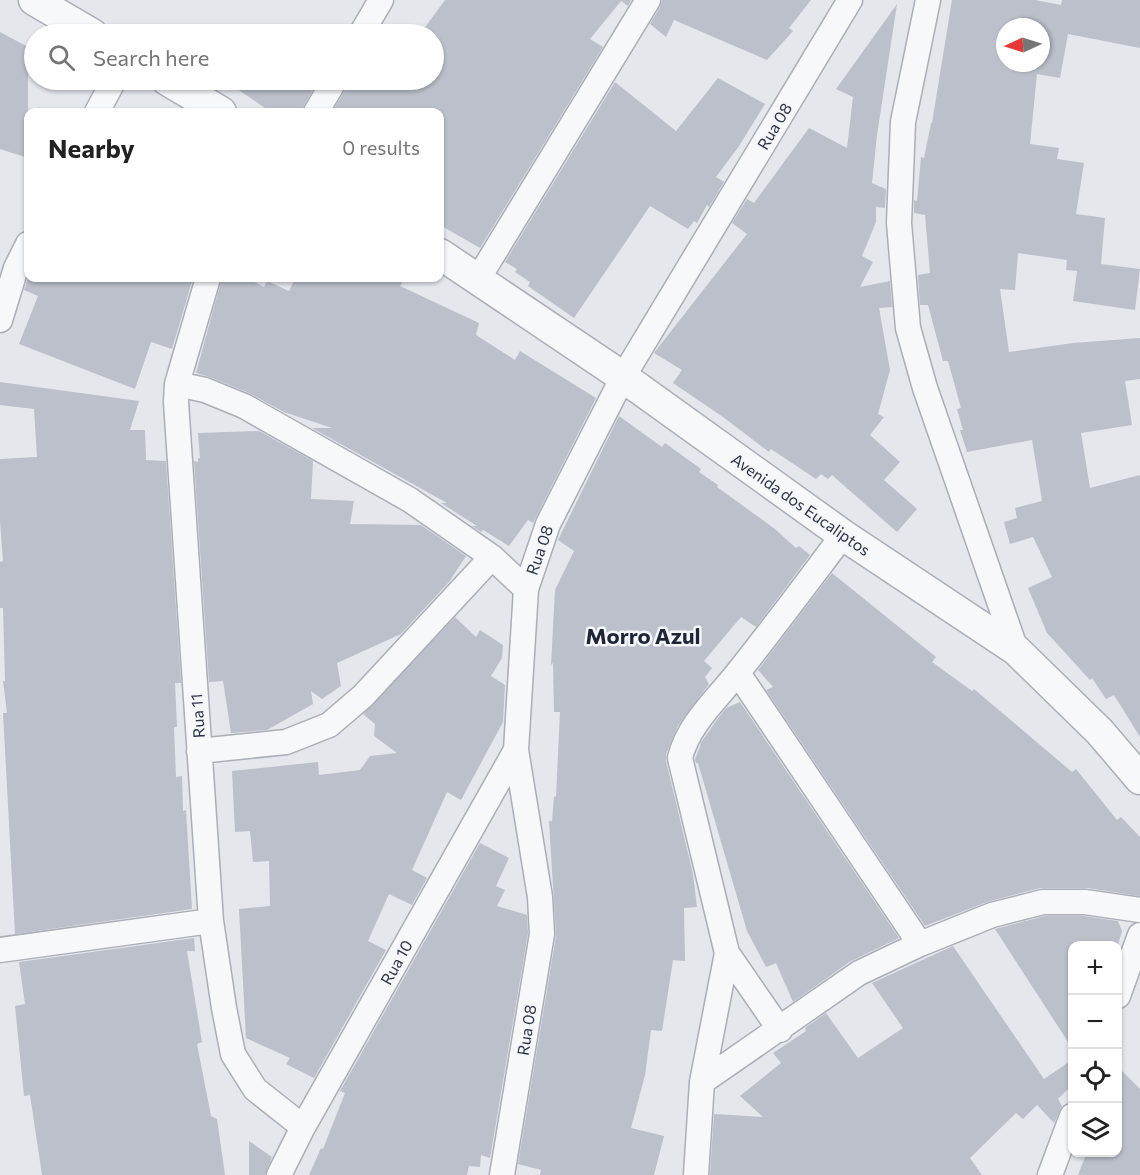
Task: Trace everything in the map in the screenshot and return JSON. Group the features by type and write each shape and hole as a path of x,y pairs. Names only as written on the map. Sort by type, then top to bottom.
{"street":[{"path":"34,0 75,24"},
{"path":"367,24 381,0"},
{"path":"478,279 648,0"},
{"name":"Rua 08","path":"502,1175 542,934 540,897 516,750 526,589 548,524 623,377 850,0"},
{"path":"928,0 903,122 899,223 908,328 925,388 1016,650"},
{"path":"99,108 109,90"},
{"path":"184,90 214,108"},
{"path":"318,108 329,90"},
{"path":"0,320 16,268 24,252"},
{"name":"Avenida dos Eucaliptos","path":"444,257 623,377 843,535 1016,650 1100,732 1140,779"},
{"name":"Rua 11","path":"207,282 177,384 176,402 211,921 233,1054 255,1089 303,1127"},
{"path":"177,384 205,390 244,406 410,500 492,557 526,589"},
{"path":"780,1030 727,953 680,758 684,743 692,729 738,673 843,535"},
{"path":"199,751 286,742 329,725 363,696 492,557"},
{"path":"738,673 920,944"},
{"name":"Rua 10","path":"279,1175 303,1127 516,750"},
{"path":"702,1082 780,1030 859,972 992,915 1043,902 1085,902 1140,910"},
{"path":"0,950 211,921"},
{"path":"1118,995 1140,935"},
{"path":"696,1175 702,1082 727,953"},
{"path":"1050,1175 1068,1127"}],"building":[{"path":"445,0 631,0 628,6 621,1 590,39 603,47 480,248 444,227 444,108 334,108 345,90 444,90 444,24 427,24"},
{"path":"662,0 811,0 789,28 793,31 767,60 674,20 666,37 650,24"},
{"path":"952,0 1035,0 1061,5 1062,0 1140,0 1140,48 1068,34 1060,78 1037,74 1030,144 1059,148 1057,159 1084,163 1076,214 1105,218 1101,264 1140,269 1135,310 1073,301 1077,271 1066,270 1067,260 1018,253 1015,290 1000,289 1009,352 1073,343 1140,338 1140,379 1125,381 1132,425 1081,433 1090,488 1140,475 1140,737 1114,695 1106,699 1092,678 1090,680 1047,633 1028,588 1052,577 1033,537 1010,544 1004,522 1017,518 1015,508 1042,501 1032,440 967,452 960,430 963,430 957,409 961,408 948,361 943,361 928,305 920,305 918,275 930,273 925,215 914,213 914,200 917,201 921,157 924,158"},
{"path":"897,4 872,183 886,189 885,208 876,207 876,222 862,256 873,262 860,287 890,281 892,307 879,308 890,370 878,414 884,417 870,435 900,462 884,480 917,509 897,532 832,475 828,479 821,474 816,479 771,449 769,452 673,383 682,370 654,353 747,234 732,223 747,199 754,203 809,128 847,148 853,97 836,89"},
{"path":"0,32 24,45 24,90 28,90 28,108 24,108 24,157 0,149"},
{"path":"718,78 765,104 739,146 716,177 724,182 697,223 694,221 688,229 650,206 574,318 528,286 530,282 515,272 517,269 505,262 615,82 676,131"},
{"path":"239,90 313,90 303,108 265,108"},
{"path":"27,282 192,282 172,349 151,342 135,389 19,344 38,296 24,290"},
{"path":"221,282 255,282 264,287 266,282 269,282 289,291 293,282 402,282 400,286 479,323 476,335 515,360 520,351 596,398 533,523 528,520 509,546 483,530 481,532 472,526 477,526 441,503 447,503 312,428 332,428 284,412 249,393 196,373"},
{"path":"0,382 139,401 130,430 145,430 146,460 166,461 181,683 175,683 176,777 182,776 192,909 15,934 3,713 7,713 3,681 5,681 3,608 0,608 0,562 3,561 0,521 0,459 37,457 34,409 0,405"},
{"path":"619,416 662,447 665,443 701,469 699,472 718,485 717,487 775,529 796,548 799,546 810,555 756,627 741,617 704,661 712,668 705,677 709,684 678,726 666,754 693,874 697,907 684,908 685,961 673,960 662,1031 651,1030 645,1075 631,1128 664,1136 654,1175 540,1175 541,1170 518,1164 556,936 549,821 552,821 554,797 556,796 560,712 554,712 553,663 551,665 555,590 574,551 558,540"},
{"path":"259,431 313,461 311,499 354,501 350,524 421,525 466,556 449,582 401,634 337,663 341,686 322,699 311,691 313,704 267,730 231,733 223,681 209,682 194,461 198,462 200,458 198,433"},
{"path":"832,573 936,657 932,662 972,691 974,689 1072,772 1076,769 1117,820 1121,817 1140,837 1140,896 1087,888 1040,888 987,902 925,926 766,690 773,687 758,670"},
{"path":"455,617 476,637 480,630 503,645 502,658 491,676 505,685 503,722 461,800 447,792 412,870 427,878 412,905 389,894 368,941 386,950 314,1078 286,1064 290,1058 246,1038 239,909 270,906 269,861 253,862 250,831 235,832 232,771 318,762 319,775 360,770 370,756 397,753 374,736 375,724 363,714"},
{"path":"740,702 899,938 851,961 793,1002 776,963 766,967 747,931 695,759 702,741 726,708"},
{"path":"480,843 509,858 496,886 505,890 497,906 527,915 528,933 490,1158 481,1155 480,1167 469,1166 467,1175 309,1175 321,1148 323,1149 345,1093 340,1091"},
{"path":"1045,916 1084,916 1118,921 1122,931 1119,941 1068,941 1068,1042 995,929"},
{"path":"194,938 195,951 187,951 202,1042 197,1044 211,1116 217,1119 225,1175 42,1175 30,1095 24,1096 15,1006 25,1004 19,962"},
{"path":"953,946 1044,1079 1068,1063 1068,1089 1058,1099 1062,1106 1054,1123 1037,1105 1023,1119 1016,1113 970,1158 982,1175 710,1175 714,1114 763,1117 740,1096 781,1063 773,1053 806,1031 805,1028 826,1013 858,1058 903,1028 872,983"},
{"path":"1122,1071 1140,1089 1140,1175 1078,1175 1085,1157 1122,1157"},
{"path":"249,1141 272,1157 265,1175 249,1175"}],"district":[{"name":"Morro Azul","path":"643,635"}]}
